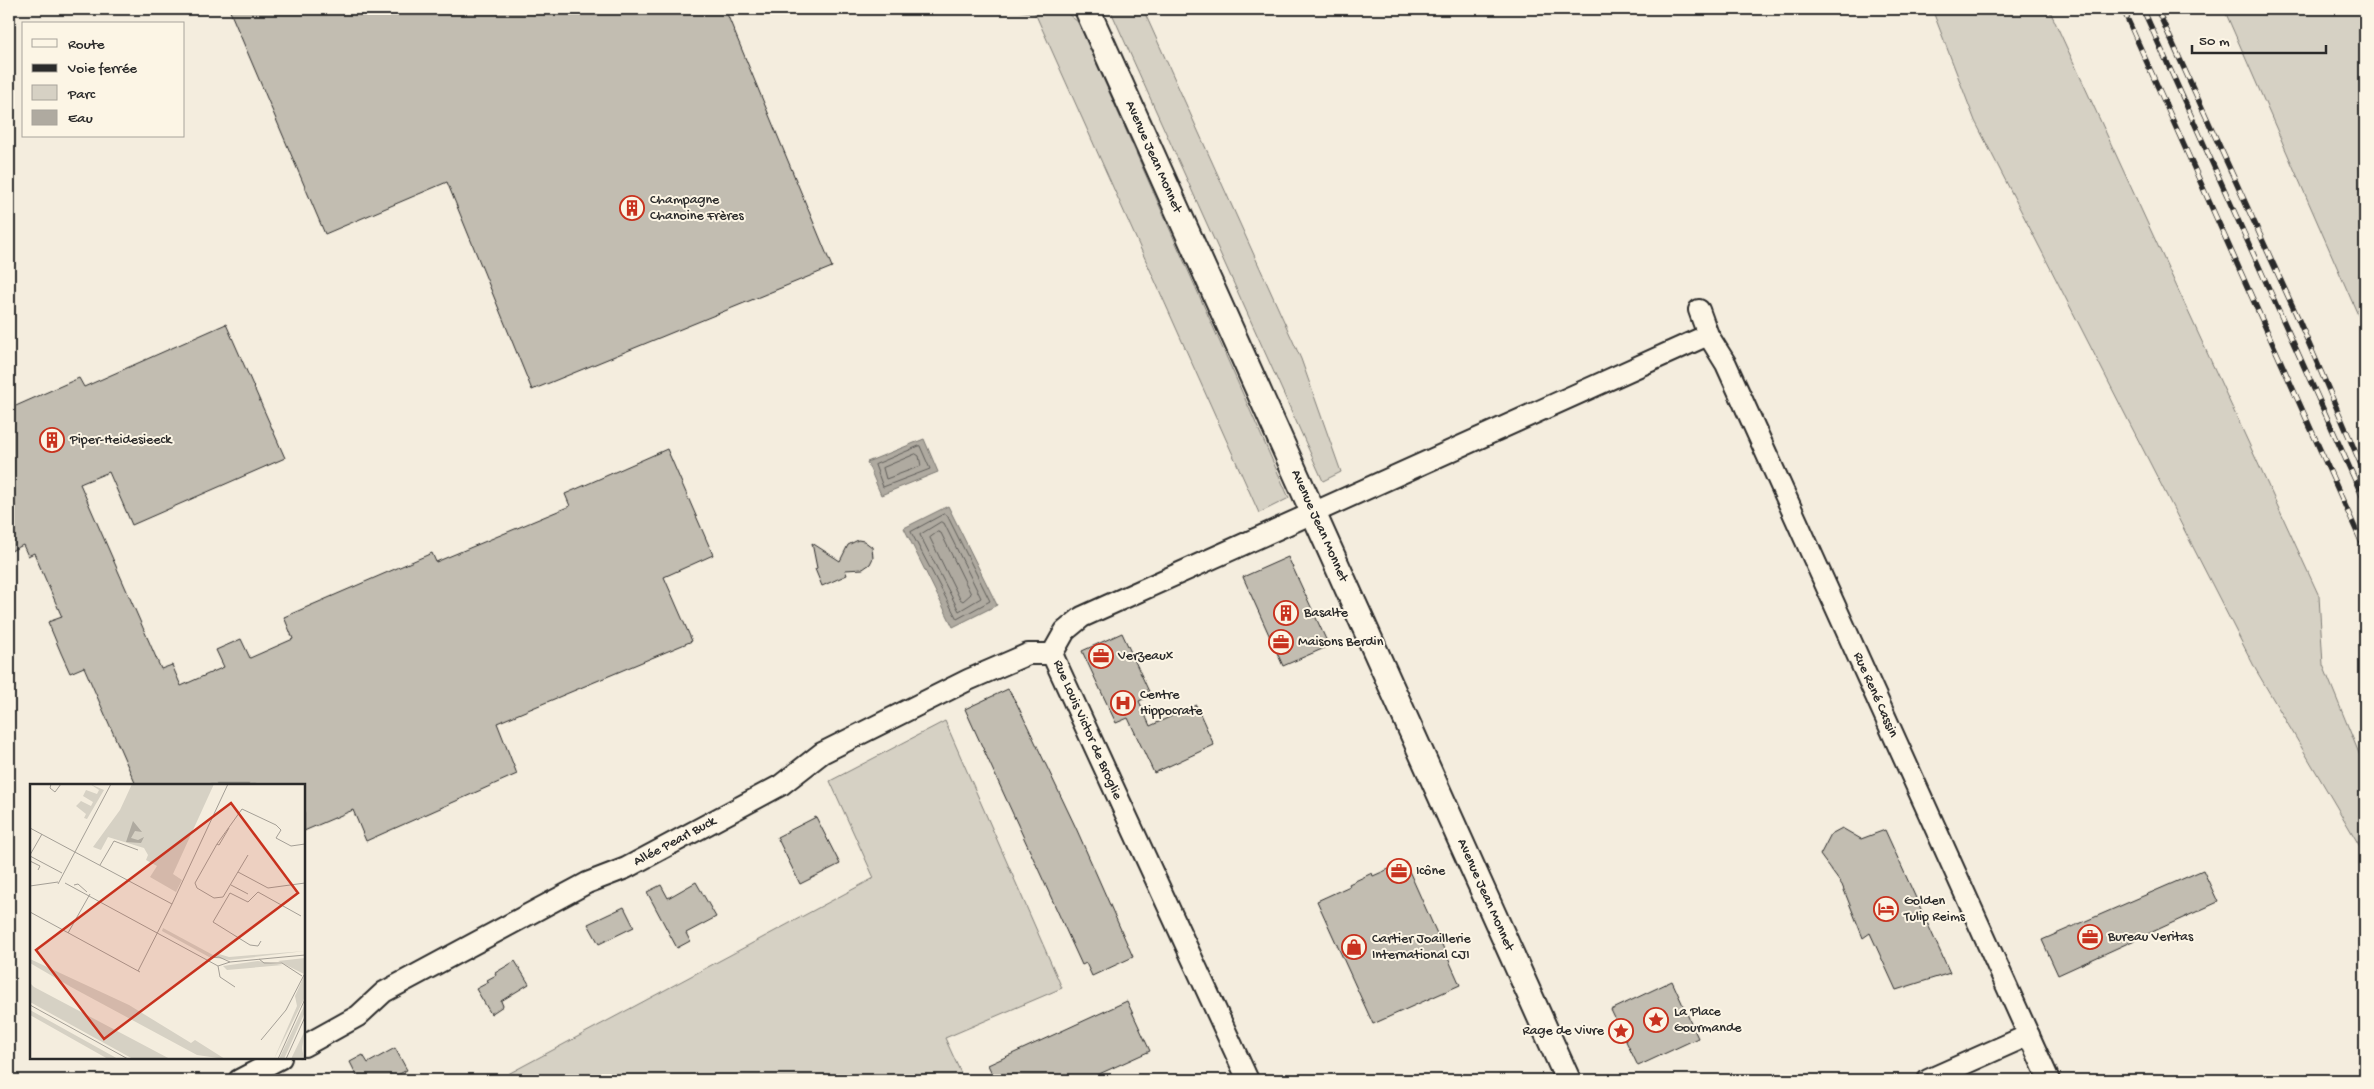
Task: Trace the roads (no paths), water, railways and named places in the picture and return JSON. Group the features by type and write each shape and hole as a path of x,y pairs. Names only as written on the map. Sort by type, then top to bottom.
{"street":[{"name":"Avenue Jean Monnet","path":"1077,9 1090,18 1568,1080"},
{"name":"Rue René Cassin","path":"1699,310 1708,335 1730,373 2049,1080"},
{"name":"Rue Louis Victor de Broglie","path":"1248,1080 1052,654 1065,631 1082,617 1688,342 1708,335"},
{"name":"Allée Pearl Buck","path":"305,1045 358,1016 384,992 587,883 626,868 781,785 822,754 968,680 1028,654 1052,654"},
{"path":"1928,1080 2028,1035"},
{"path":"239,1080 279,1059"}],"water":[{"path":"924,439 938,472 881,495 867,462"},
{"path":"948,506 997,605 953,627 904,528"}],"railway":[{"path":"2123,9 2365,550"},
{"path":"2143,9 2365,502"},
{"path":"2157,9 2297,316 2365,474"}],"place":[{"name":"Champagne Chanoine Frères","path":"632,208"},
{"name":"Piper-Heidesieeck","path":"52,440"},
{"name":"Basalte","path":"1286,613"},
{"name":"Maisons Berdin","path":"1281,642"},
{"name":"Verzeaux","path":"1101,656"},
{"name":"Centre Hippocrate","path":"1123,703"},
{"name":"Icône","path":"1399,871"},
{"name":"Golden Tulip Reims","path":"1886,909"},
{"name":"Bureau Veritas","path":"2090,937"},
{"name":"Cartier Joaillerie International CJI","path":"1354,947"},
{"name":"La Place Gourmande","path":"1656,1020"},
{"name":"Rage de Vivre","path":"1621,1031"}]}
